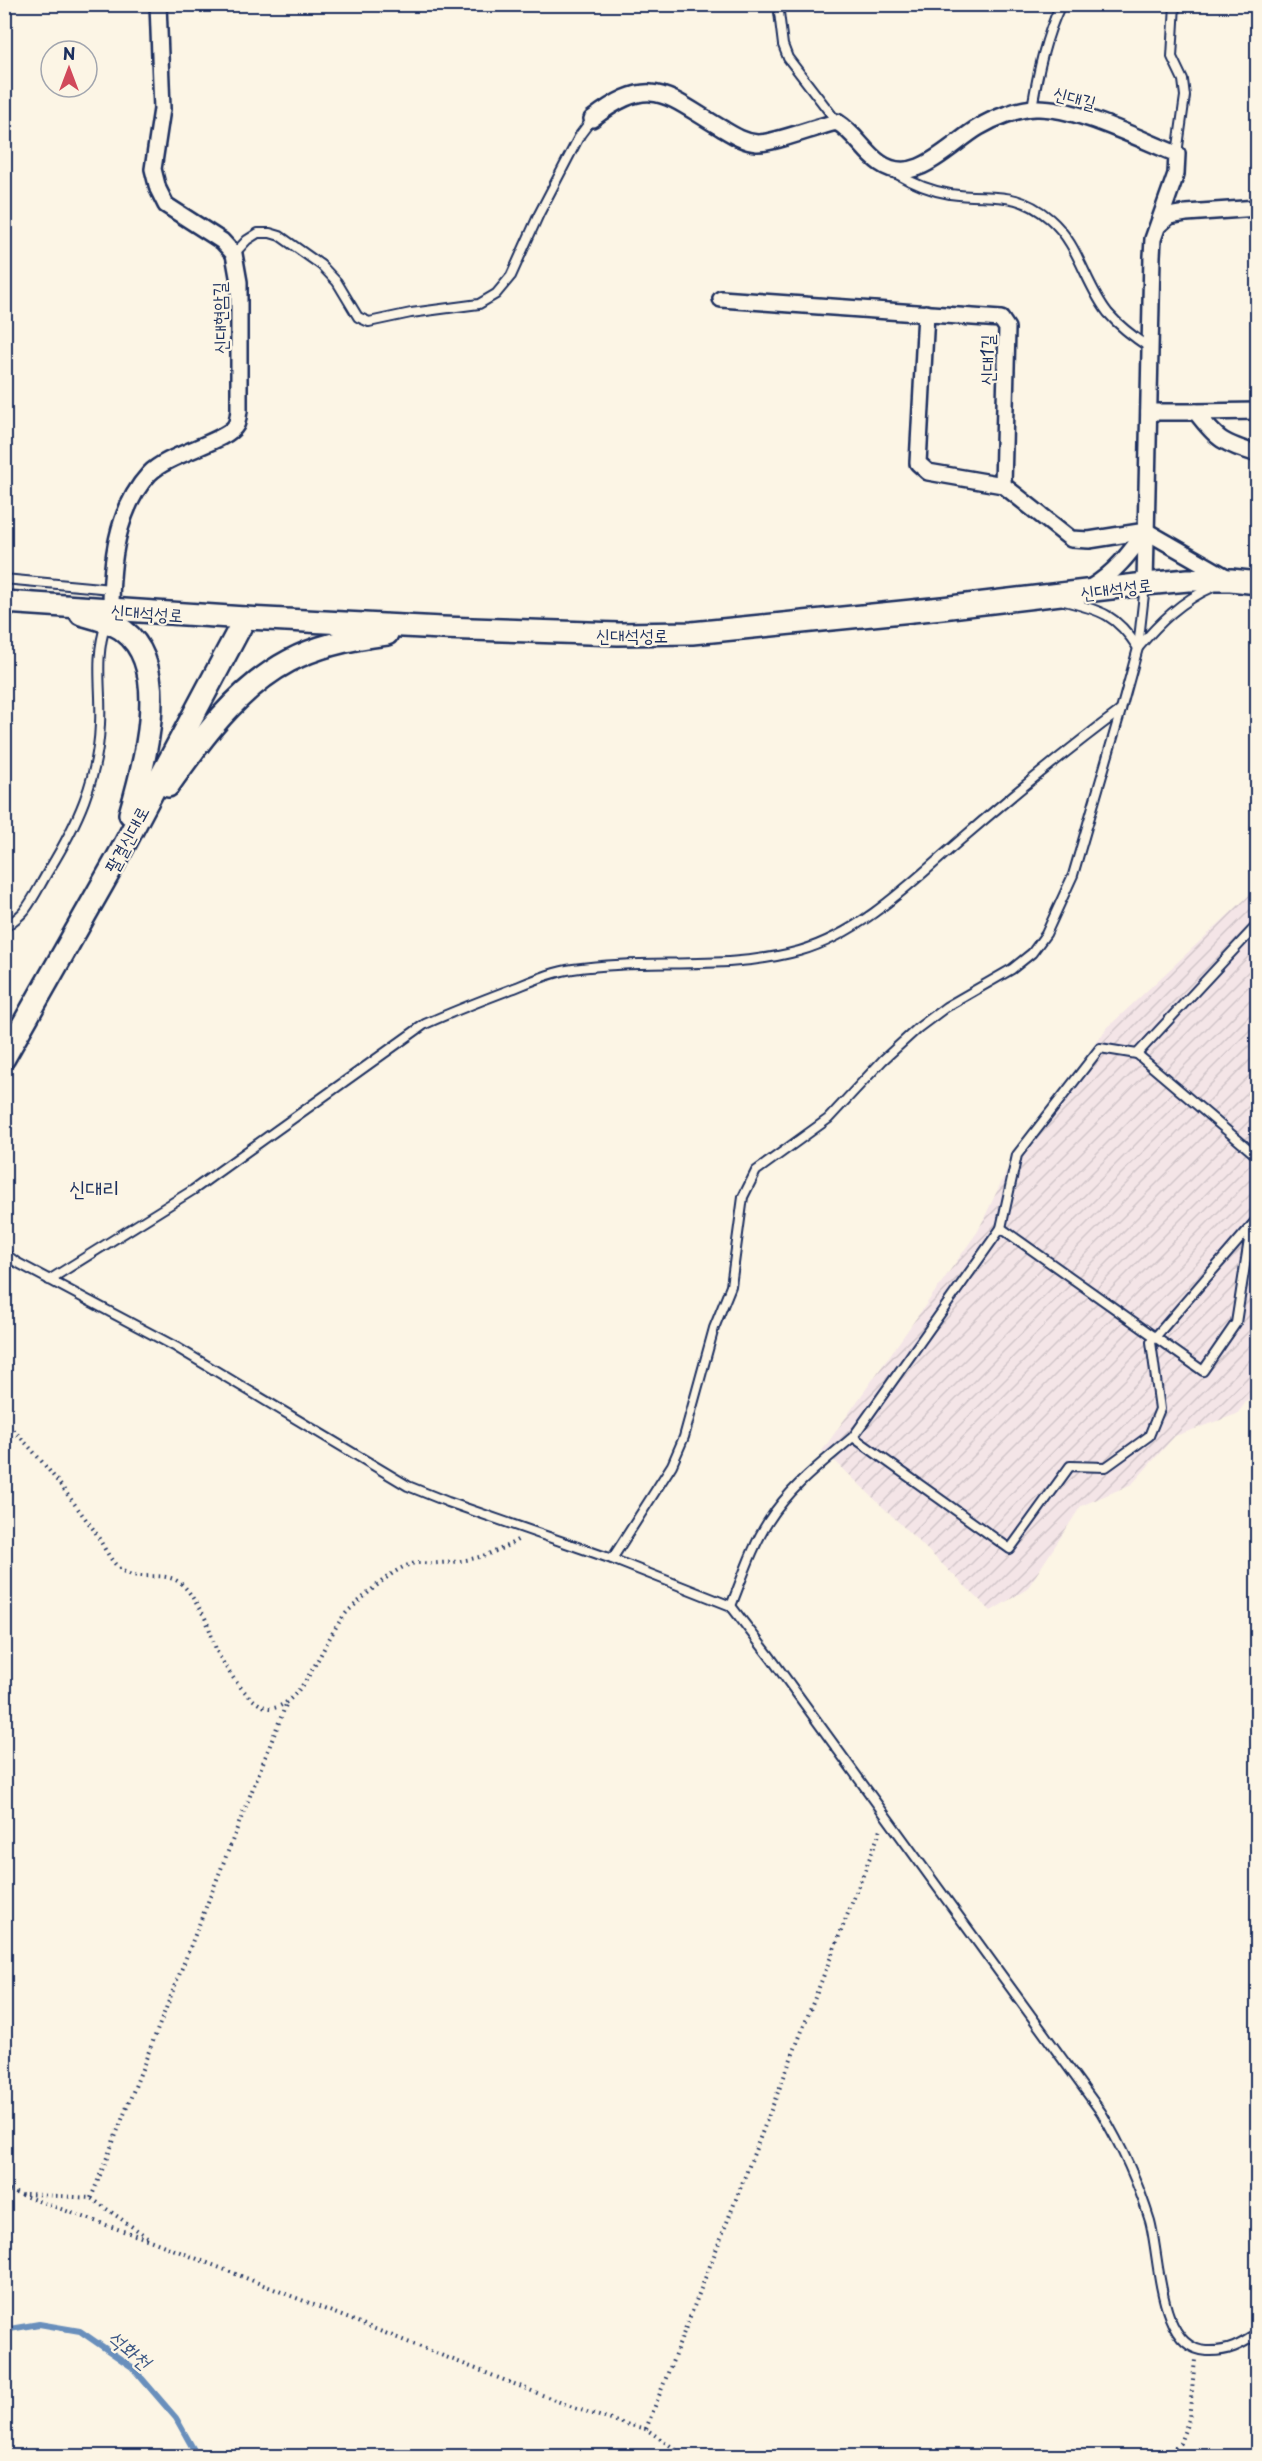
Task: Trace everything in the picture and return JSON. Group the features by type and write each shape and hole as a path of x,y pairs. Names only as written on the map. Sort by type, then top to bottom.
{"street":[{"path":"158,4 162,109 153,169 158,189 166,205 222,241 234,254"},
{"path":"592,120 623,98 642,92 657,93 670,98 741,140 758,144 837,122 851,131 880,163"},
{"name":"신대길","path":"880,163 895,169 911,170 927,164 982,125 1032,108 1050,108 1072,113 1177,154"},
{"path":"1145,584 1153,239 1176,174 1177,154"},
{"path":"1159,225 1169,216 1186,213 1257,208"},
{"name":"신대현암길","path":"110,607 112,560 118,538 132,499 149,474 168,459 226,434 235,426 239,400 238,282 234,254"},
{"name":"신대1길","path":"722,299 1001,319 1007,328 1003,485"},
{"path":"926,313 918,463 928,472 1003,485 1071,539 1089,540 1146,531 1231,580"},
{"path":"1149,412 1257,411"},
{"path":"1196,412 1212,434 1226,444 1257,454"},
{"path":"1085,591 1108,577 1121,565 1146,531"},
{"name":"신대석성로","path":"4,602 442,628 618,634 693,633 779,626 1145,584 1231,580 1257,583"},
{"path":"110,607 124,630 139,646 149,671 151,708 138,787 118,855"},
{"name":"팔결신대로","path":"4,1058 118,855 244,618"},
{"path":"118,855 198,744 231,707 260,680 290,660 325,646 365,637 442,628"}],"lane":[{"path":"778,4 783,45 788,58 837,122"},
{"path":"1032,108 1039,68 1061,4"},
{"path":"1175,4 1172,57 1183,80 1185,96 1177,154"},
{"path":"234,254 247,240 258,233 270,232 280,236 321,265 337,282 358,317 369,322 411,313 479,304 496,294 511,276 539,214 580,135 592,120"},
{"path":"880,163 905,179 929,189 951,195 994,195 1014,198 1043,214 1065,235 1107,311 1123,329 1150,348"},
{"path":"4,579 110,607 100,643 98,663 100,724 96,761 85,804 67,840 24,911 4,928"},
{"path":"1138,648 1158,623 1179,607 1202,591 1231,580"},
{"path":"612,1559 668,1473 684,1437 714,1328 731,1286 743,1197 749,1182 767,1162 828,1119 883,1060 918,1028 946,1007 1012,969 1032,953 1046,934 1073,875 1138,648 1145,584"},
{"path":"1046,596 1103,611 1117,621 1138,648"},
{"path":"50,1280 193,1190 424,1024 541,978 570,969 606,965 765,958 800,951 828,939 886,902 1056,759 1120,710"},
{"path":"1137,1054 1257,924"},
{"path":"731,1606 767,1523 810,1473 853,1437 1000,1228 1017,1155 1100,1048 1137,1054 1257,1157"},
{"path":"853,1437 1010,1549 1070,1467 1106,1467 1149,1436 1160,1410 1150,1341 1257,1218"},
{"path":"1000,1228 1203,1371 1236,1323 1251,1226"},
{"path":"4,1253 176,1347 408,1486 612,1559 731,1606 1089,2095 1119,2143 1136,2180 1150,2224 1171,2322 1182,2339 1196,2351 1216,2352 1238,2347 1257,2333"}],"path":[{"path":"4,1422 57,1482 95,1532 116,1565 127,1574 165,1577 180,1582 206,1618 216,1650 231,1674 258,1706 273,1708 287,1702"},
{"path":"91,2198 287,1702 312,1674 334,1628 348,1611 398,1569 413,1564 472,1561 500,1550 533,1530"},
{"path":"646,2429 886,1816"},
{"path":"4,2188 152,2241 575,2408 646,2429 685,2457"},
{"path":"20,2194 91,2198 152,2241"},
{"path":"1166,2457 1180,2443 1189,2420 1196,2351"}],"shaded area":[{"path":"1257,888 1258,1386 1237,1414 1175,1436 1132,1484 1081,1506 1027,1589 991,1611 822,1451 978,1231 1021,1141 1108,1027"}],"waterway":[{"name":"석화천","path":"4,2330 39,2324 80,2331 132,2367 176,2418 195,2452 203,2456"}],"district":[{"name":"신대리","path":"94,1187"}]}
